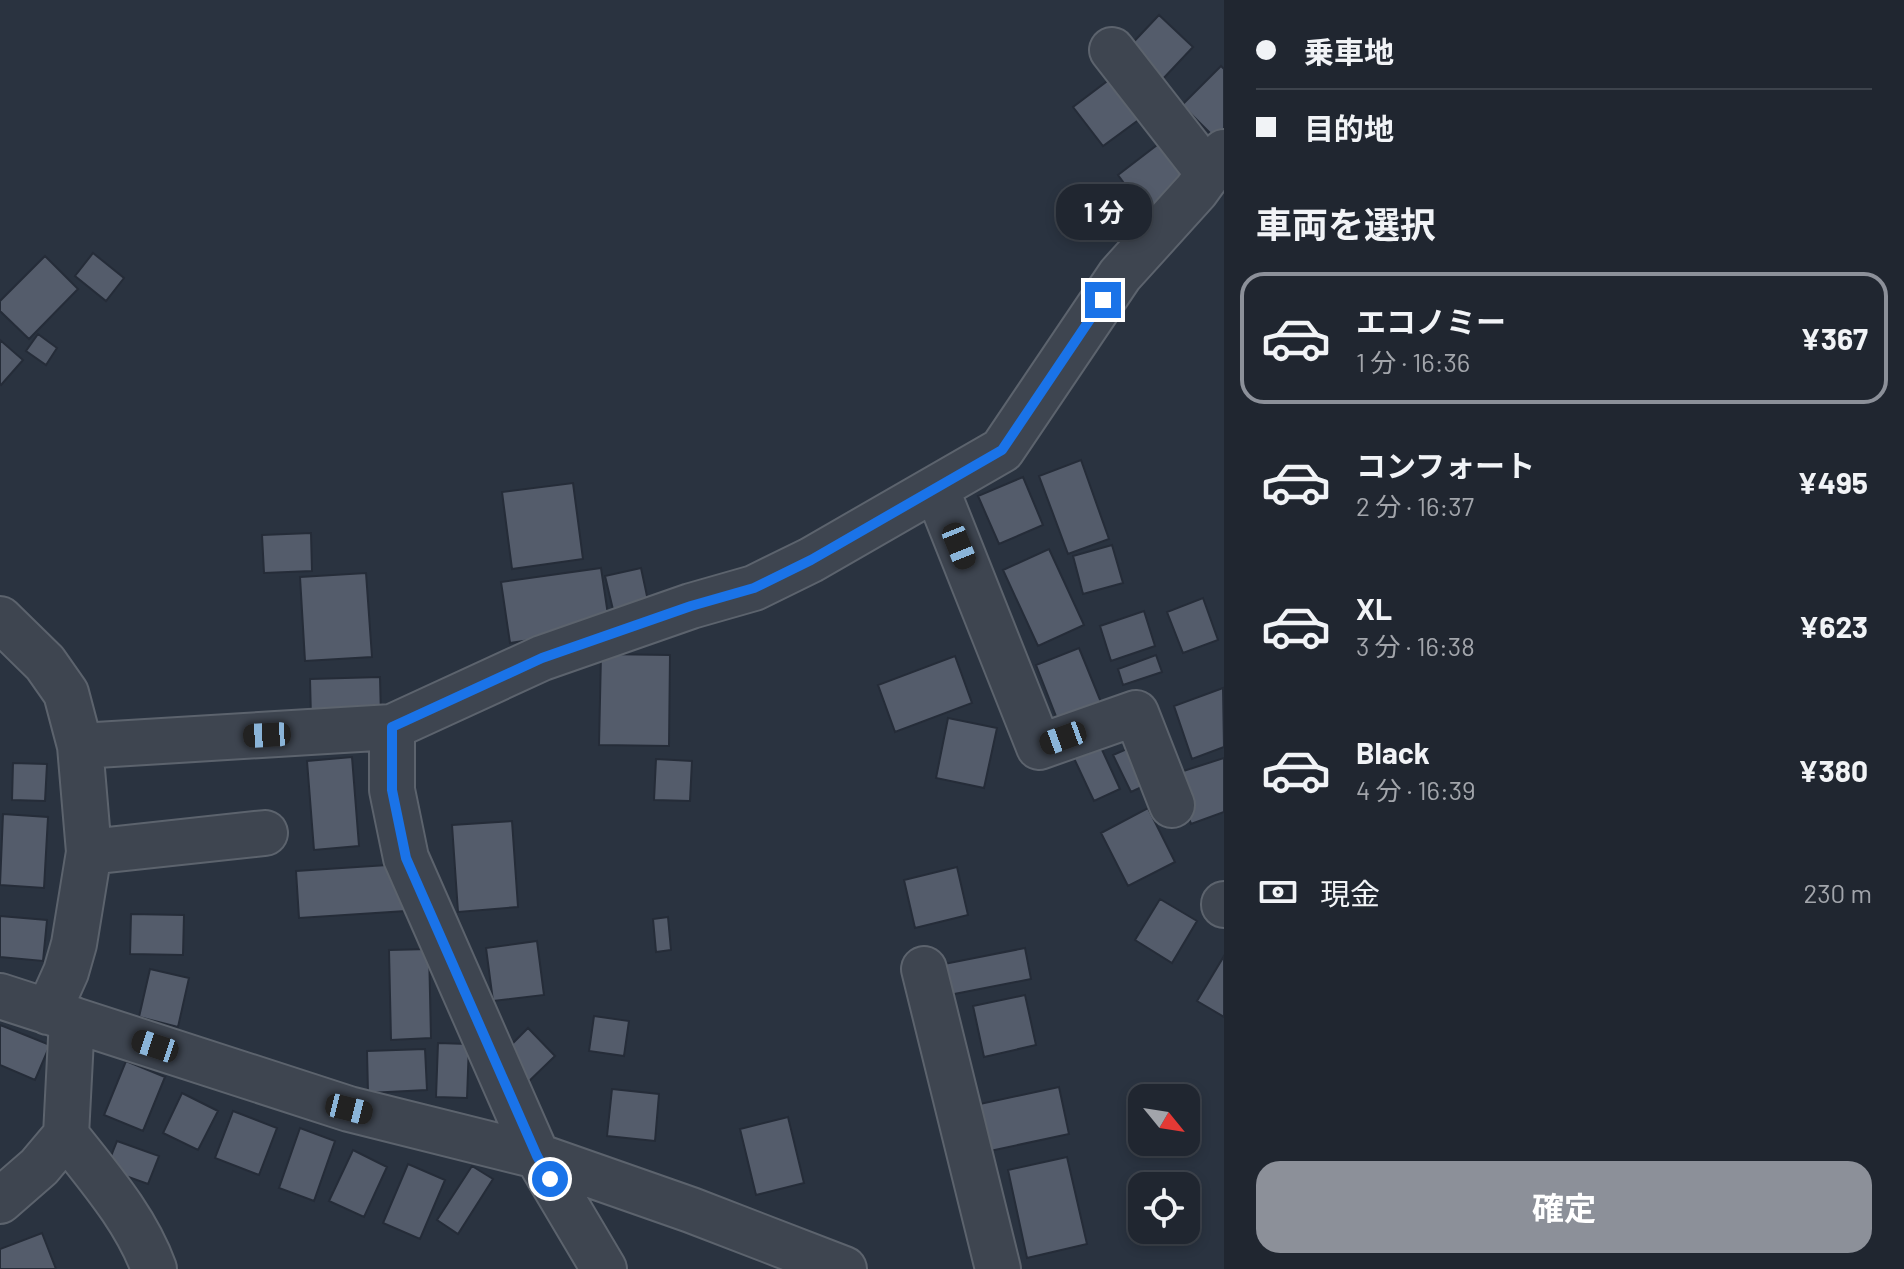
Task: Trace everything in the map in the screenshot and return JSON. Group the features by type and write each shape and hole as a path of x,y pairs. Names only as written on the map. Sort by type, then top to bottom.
{"street":[{"path":"80,746 392,727 542,658 691,606 754,588 811,560 1002,450 1120,275 1196,191 1216,162 1112,50"},
{"path":"936,488 1039,747 1136,713 1172,805"},
{"path":"0,619 45,663 66,693 80,746 89,852 60,1015 66,1135 146,1245 154,1269"},
{"path":"392,727 392,790 406,858 537,1156 604,1269"},
{"path":"89,852 265,833"},
{"path":"924,969 998,1269"},
{"path":"0,996 349,1109 537,1156 691,1210 844,1269"},
{"path":"0,1201 39,1167 66,1135"}],"building":[{"path":"1159,15 1193,47 1160,82 1126,50"},
{"path":"1221,66 1224,69 1224,129 1215,138 1182,105"},
{"path":"1118,73 1148,113 1103,146 1073,107"},
{"path":"1161,142 1189,181 1146,213 1118,175"},
{"path":"93,253 124,278 106,301 75,276"},
{"path":"45,256 78,289 29,339 0,311 0,301"},
{"path":"38,334 57,348 46,365 26,351"},
{"path":"0,340 23,360 1,385 0,384"},
{"path":"1081,460 1109,539 1068,554 1039,476"},
{"path":"1023,477 1043,525 999,544 978,496"},
{"path":"573,483 583,559 512,569 502,492"},
{"path":"311,533 312,571 264,573 262,535"},
{"path":"1112,545 1123,583 1083,594 1073,556"},
{"path":"1049,549 1084,625 1038,646 1003,570"},
{"path":"601,568 610,628 510,643 501,582"},
{"path":"641,568 650,610 615,618 605,576"},
{"path":"366,573 372,657 305,661 300,577"},
{"path":"1203,598 1218,640 1183,653 1167,612"},
{"path":"1144,611 1155,646 1111,661 1100,626"},
{"path":"1079,648 1103,707 1059,724 1036,665"},
{"path":"601,654 670,655 669,746 599,745"},
{"path":"1156,655 1162,672 1123,685 1118,669"},
{"path":"955,656 972,703 895,732 878,685"},
{"path":"380,677 381,717 311,719 310,679"},
{"path":"1223,688 1224,747 1192,759 1174,706"},
{"path":"948,718 997,728 984,788 936,778"},
{"path":"1098,741 1120,789 1094,801 1072,754"},
{"path":"1129,748 1146,785 1131,792 1113,755"},
{"path":"352,757 359,846 314,850 307,761"},
{"path":"1224,758 1224,812 1191,824 1174,774"},
{"path":"656,759 692,761 690,801 654,800"},
{"path":"13,763 47,764 45,801 12,800"},
{"path":"1148,808 1175,862 1128,886 1101,833"},
{"path":"3,814 48,817 44,888 0,885"},
{"path":"512,821 518,907 458,912 452,825"},
{"path":"403,864 406,911 299,918 296,871"},
{"path":"957,867 968,915 915,928 904,880"},
{"path":"1160,899 1197,921 1172,963 1135,940"},
{"path":"131,914 184,915 183,955 130,954"},
{"path":"0,916 47,920 43,961 0,957"},
{"path":"668,917 671,950 656,952 653,919"},
{"path":"537,941 544,995 493,1001 486,948"},
{"path":"1025,948 1031,979 944,996 939,965"},
{"path":"429,949 431,1038 391,1040 389,950"},
{"path":"1224,956 1224,1017 1197,1001"},
{"path":"150,969 189,978 178,1027 139,1017"},
{"path":"1025,995 1036,1045 984,1057 973,1006"},
{"path":"594,1016 629,1021 624,1056 589,1051"},
{"path":"0,1025 50,1045 35,1080 0,1065"},
{"path":"528,1028 555,1056 524,1086 497,1059"},
{"path":"438,1043 469,1044 467,1098 436,1097"},
{"path":"425,1049 427,1090 368,1093 367,1051"},
{"path":"126,1061 165,1077 143,1131 104,1115"},
{"path":"1059,1087 1069,1134 976,1154 966,1107"},
{"path":"612,1089 659,1094 655,1141 607,1136"},
{"path":"182,1093 218,1111 198,1150 163,1133"},
{"path":"233,1111 277,1128 259,1175 215,1158"},
{"path":"788,1117 804,1183 756,1195 740,1129"},
{"path":"300,1128 335,1141 314,1201 279,1188"},
{"path":"117,1141 159,1156 148,1184 106,1169"},
{"path":"353,1150 387,1167 364,1217 329,1201"},
{"path":"1067,1157 1087,1244 1027,1258 1008,1170"},
{"path":"408,1164 445,1180 420,1239 383,1223"},
{"path":"472,1166 493,1179 458,1234 437,1220"},
{"path":"42,1233 56,1269 0,1269 0,1249"}],"route":[{"path":"550,1179 537,1156 406,858 392,790 392,727 542,658 691,606 754,588 811,560 1002,450 1103,300"}]}
